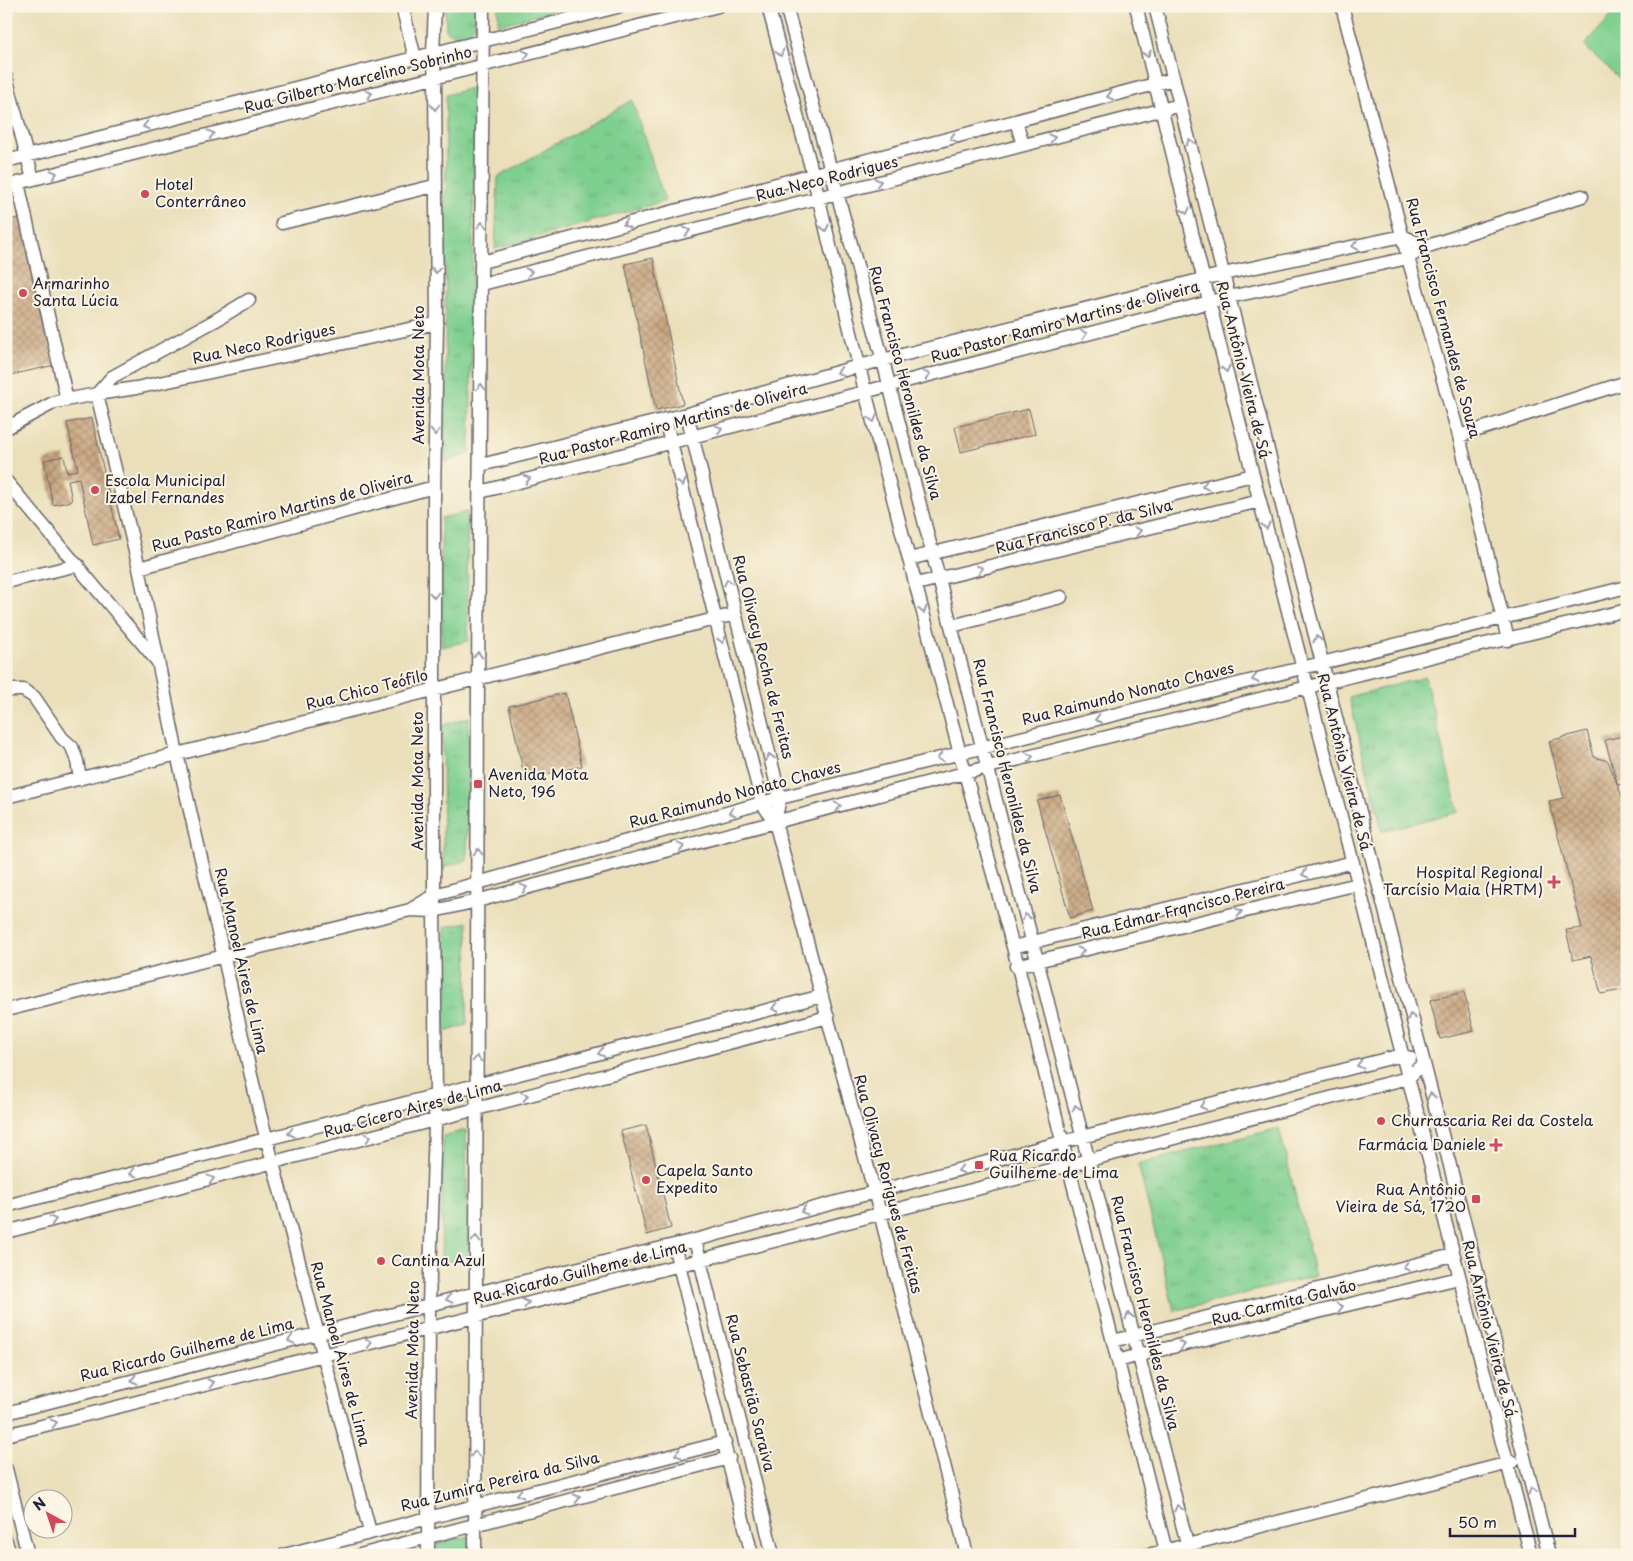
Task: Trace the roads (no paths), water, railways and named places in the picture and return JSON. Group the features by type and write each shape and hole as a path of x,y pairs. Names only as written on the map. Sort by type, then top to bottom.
{"street":[{"path":"402,6 415,58"},
{"name":"Avenida Mota Neto","path":"428,1555 429,1304 436,1096 434,487 436,323 435,78 433,54 435,6"},
{"path":"475,1555 478,679 483,6"},
{"name":"Rua Gilberto Marcelino Sobrinho","path":"6,161 621,6"},
{"name":"Rua Gilberto Marcelino Sobrinho","path":"12,184 718,6"},
{"path":"768,6 813,175 865,391 965,773 1013,947 1016,966 1166,1552"},
{"name":"Rua Francisco Heronildes da Silva","path":"786,6 883,361 940,579 1189,1550"},
{"name":"Rua Antônio Vieira de Sá","path":"1136,6 1203,279 1531,1555"},
{"name":"Rua Antônio Vieira de Sá","path":"1155,6 1549,1555"},
{"name":"Rua Francisco Fernandes de Souza","path":"1342,6 1408,258 1459,436 1508,640"},
{"path":"6,77 33,179"},
{"name":"Rua Neco Rodrigues","path":"482,262 1174,79"},
{"name":"Rua Neco Rodrigues","path":"482,284 1180,104"},
{"path":"1016,121 1023,145"},
{"path":"12,184 67,400"},
{"path":"282,223 434,186"},
{"name":"Rua Pastor Ramiro Martins de Oliveira","path":"480,492 1229,296 1408,258 1426,248 1582,196"},
{"path":"1403,236 1426,248"},
{"name":"Rua Pastor Ramiro Martins de Oliveira","path":"481,465 687,414 859,366 1203,279 1403,236"},
{"path":"97,394 112,377 249,300"},
{"name":"Rua Neco Rodrigues","path":"6,428 54,402 136,388 436,323"},
{"path":"1459,436 1627,382"},
{"name":"Rua Manoel Aires de Lima","path":"97,394 139,568 176,754 266,1139 370,1532"},
{"name":"Rua Olivacy Rocha de Freitas","path":"687,414 780,798 775,822"},
{"path":"665,419 762,803 775,822"},
{"name":"Rua Francisco P. da Silva","path":"909,559 1253,475"},
{"path":"6,481 158,662"},
{"name":"Rua Pasto Ramiro Martins de Oliveira","path":"139,568 434,487"},
{"name":"Rua Francisco P. da Silva","path":"916,584 1260,501"},
{"path":"702,563 722,558"},
{"path":"6,582 78,566"},
{"name":"Rua Raimundo Nonato Chaves","path":"410,910 435,895 780,798 1627,587"},
{"path":"952,626 1061,598"},
{"name":"Rua Raimundo Nonato Chaves","path":"6,1010 410,910 434,911 477,901 965,773 1328,682 1627,610"},
{"name":"Rua Chico Teófilo","path":"6,797 735,614"},
{"path":"6,690 23,690 34,697 62,738 72,747 80,779"},
{"name":"Rua Olivacy Rorigues de Freitas","path":"775,822 880,1213 967,1555"},
{"path":"630,841 635,859"},
{"name":"Rua Edmar Frqncisco Pereira","path":"1013,947 1353,862"},
{"name":"Rua Edmar Frqncisco Pereira","path":"1016,966 1358,884"},
{"path":"1202,900 1206,920"},
{"name":"Rua Cícero Aires de Lima","path":"6,1206 822,996"},
{"name":"Rua Cícero Aires de Lima","path":"6,1232 828,1017"},
{"path":"628,1046 632,1068"},
{"path":"1402,1054 1423,1064"},
{"name":"Rua Ricardo Guilheme de Lima","path":"6,1413 476,1292 695,1240 1402,1054"},
{"name":"Rua Ricardo Guilheme de Lima","path":"6,1434 700,1260 1408,1078 1423,1064"},
{"path":"734,1229 740,1249"},
{"name":"Rua Sebastião Saraiva","path":"695,1240 772,1555"},
{"path":"674,1245 752,1555"},
{"name":"Rua Carmita Galvão","path":"1113,1341 1453,1255"},
{"name":"Rua Carmita Galvão","path":"1118,1362 1139,1355 1459,1278"},
{"name":"Rua Zumira Pereira da Silva","path":"284,1555 725,1442"},
{"path":"360,1555 729,1458"},
{"path":"1148,1555 1189,1550 1524,1459"},
{"path":"1146,1472 1168,1468"},
{"path":"6,1469 28,1555"},
{"path":"6,1541 10,1555"}],"place":[{"name":"Hotel Conterrâneo","path":"145,194"},
{"name":"Armarinho Santa Lúcia","path":"23,293"},
{"name":"Escola Municipal Izabel Fernandes","path":"95,490"},
{"name":"Avenida Mota Neto, 196","path":"478,784"},
{"name":"Hospital Regional Tarcísio Maia (HRTM)","path":"1554,882"},
{"name":"Churrascaria Rei da Costela","path":"1381,1121"},
{"name":"Farmácia Daniele","path":"1496,1145"},
{"name":"Rua Ricardo Guilheme de Lima","path":"979,1165"},
{"name":"Capela Santo Expedito","path":"646,1180"},
{"name":"Rua Antônio Vieira de Sá, 1720","path":"1476,1199"},
{"name":"Cantina Azul","path":"381,1261"}]}
